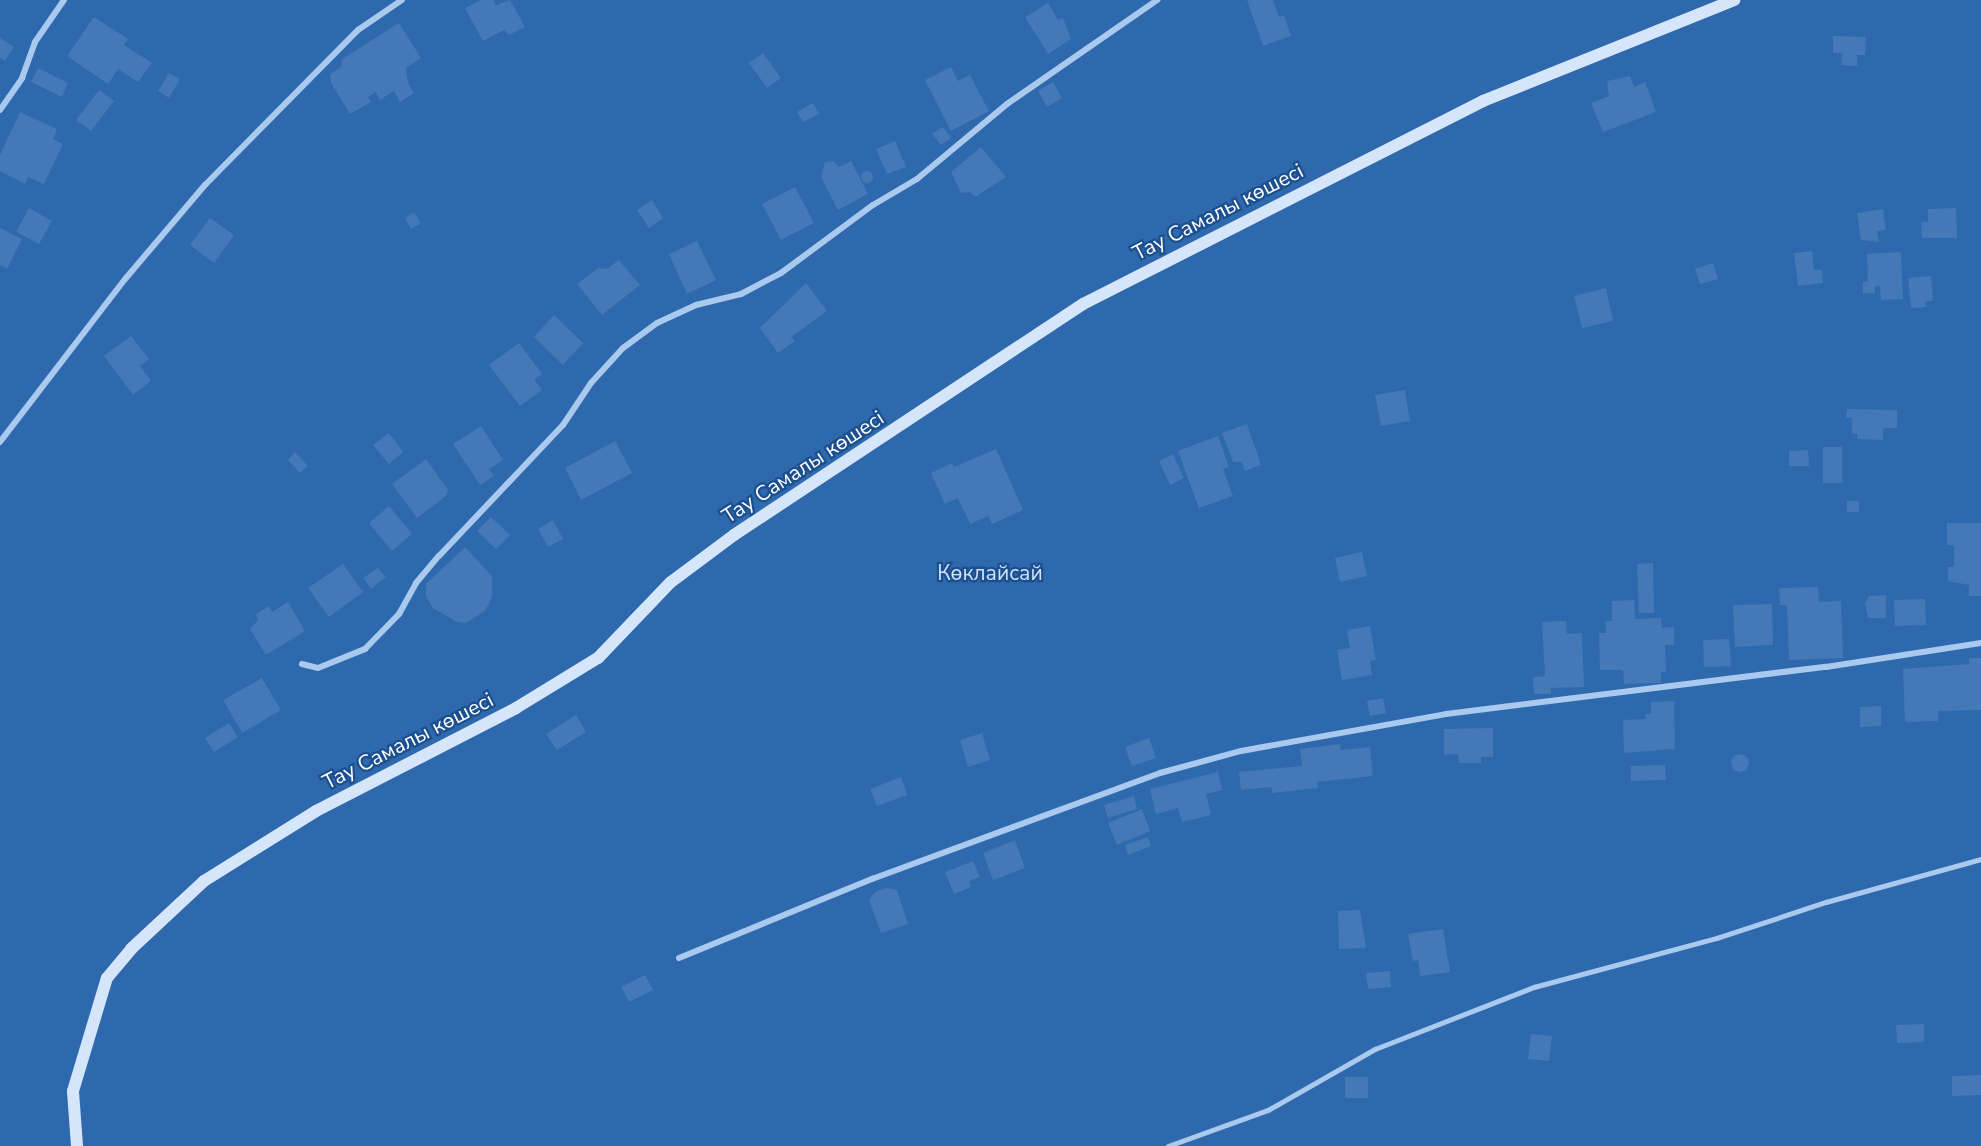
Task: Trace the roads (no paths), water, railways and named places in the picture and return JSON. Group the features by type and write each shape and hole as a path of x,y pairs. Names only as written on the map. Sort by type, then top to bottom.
{"street":[{"path":"0,110 22,78 35,42 64,0"},
{"path":"0,442 126,278 205,185 358,30 402,0"},
{"path":"302,664 318,668 365,649 399,614 416,583 439,556 563,425 591,383 623,348 657,323 696,305 741,294 782,273 873,205 917,179 1007,104 1157,0"},
{"name":"Тау Самалы көшесі","path":"77,1146 73,1091 107,978 131,949 213,876 316,811 516,708 598,658 670,582 734,535 1083,304 1483,101 1734,0"},
{"path":"679,958 872,879 1160,773 1241,751 1446,714 1826,667 1981,643"}],"lane":[{"path":"1168,1146 1268,1110 1374,1048 1534,987 1717,938 1826,902 1981,859"}],"park label":[{"name":"Көклайсай","path":"990,573"}]}
